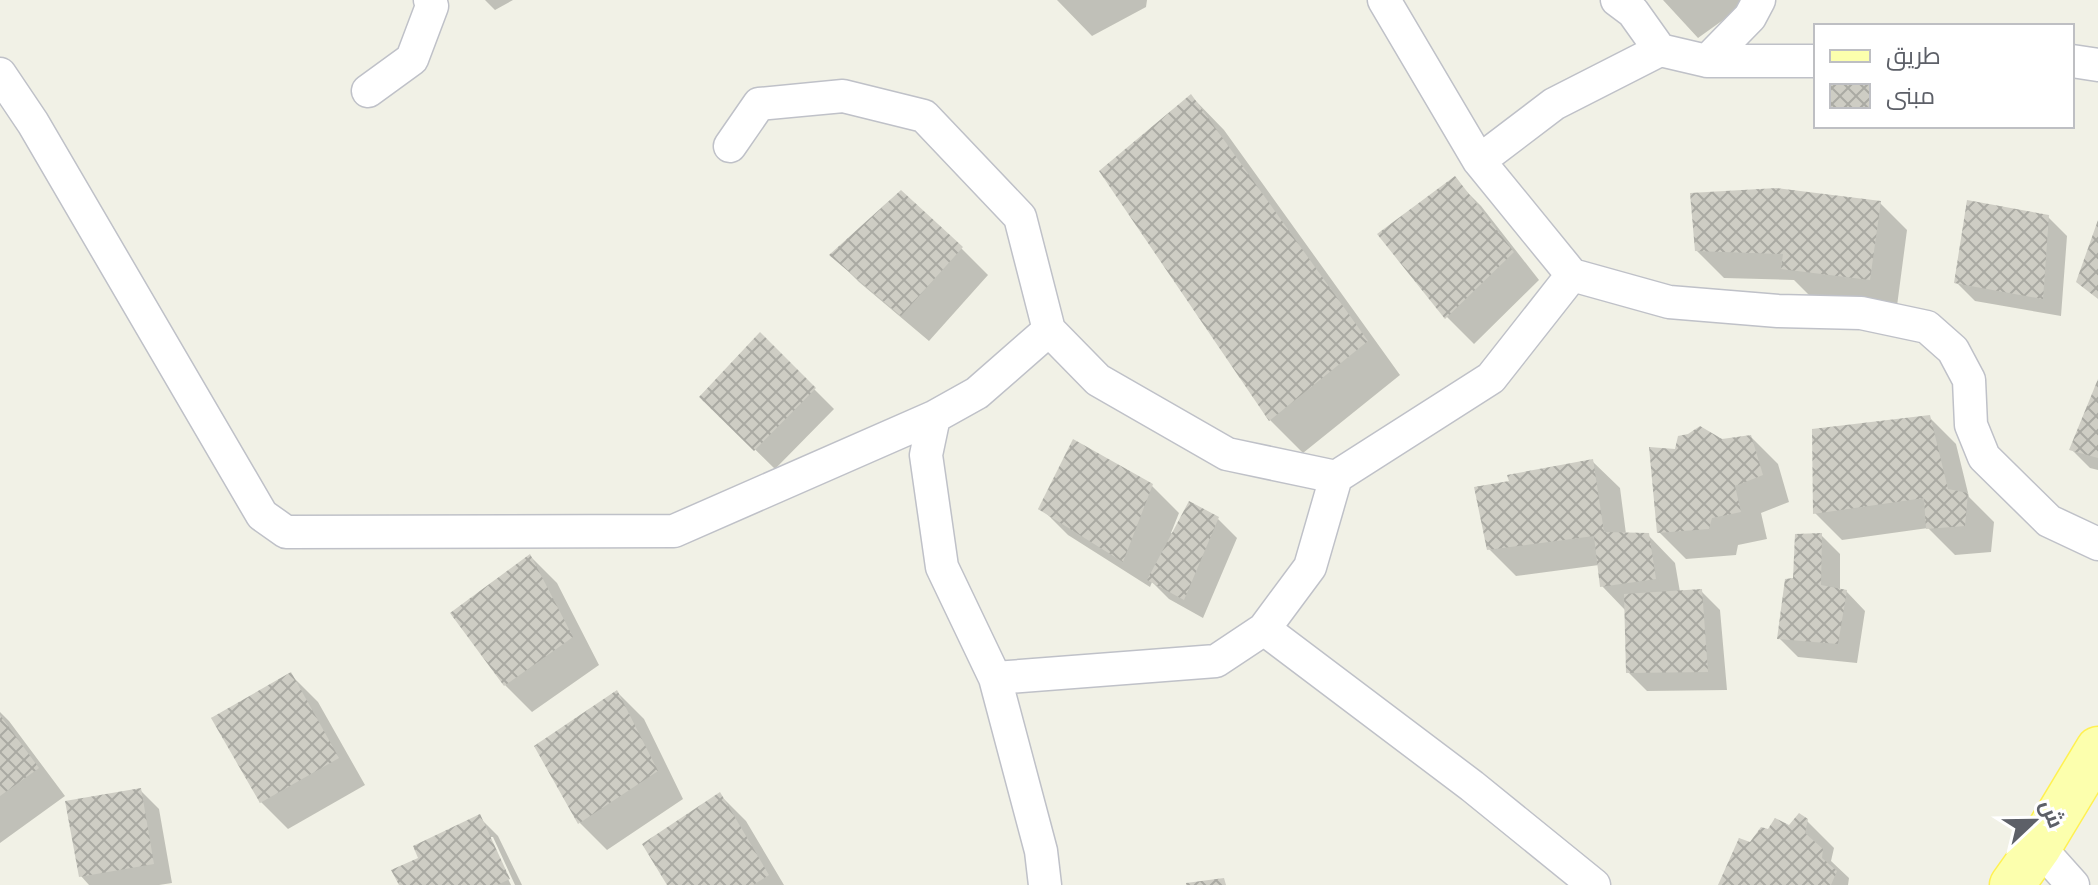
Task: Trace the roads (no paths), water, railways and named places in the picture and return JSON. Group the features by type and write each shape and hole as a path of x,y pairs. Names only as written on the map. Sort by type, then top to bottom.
{"main road":[{"path":"2012,885 2039,847 2098,749"}],"street":[{"path":"368,91 412,59 432,6 430,0"},
{"path":"1617,0 1633,12 1660,50"},
{"path":"1707,61 1750,17 1759,0"},
{"path":"1386,1 1479,161 1572,275 1669,302 1778,311 1861,313 1927,327 1953,350 1969,380 1971,425 1984,457 2049,521 2098,544"},
{"path":"1479,161 1554,104 1660,50 1707,61 1814,61"},
{"path":"2074,61 2098,65"},
{"path":"0,74 33,123 262,515 286,532 674,531 934,417 977,393 1049,330"},
{"path":"730,146 759,104 843,96 924,116 1020,217 1049,330 1098,380 1227,454 1336,477"},
{"path":"995,678 1216,661 1264,629 1310,567 1336,477 1491,378 1572,275"},
{"path":"934,417 926,455 942,567 995,678 1041,851 1045,885"},
{"path":"1264,629 1472,786 1594,885"},
{"path":"2039,847 2073,885"}]}
